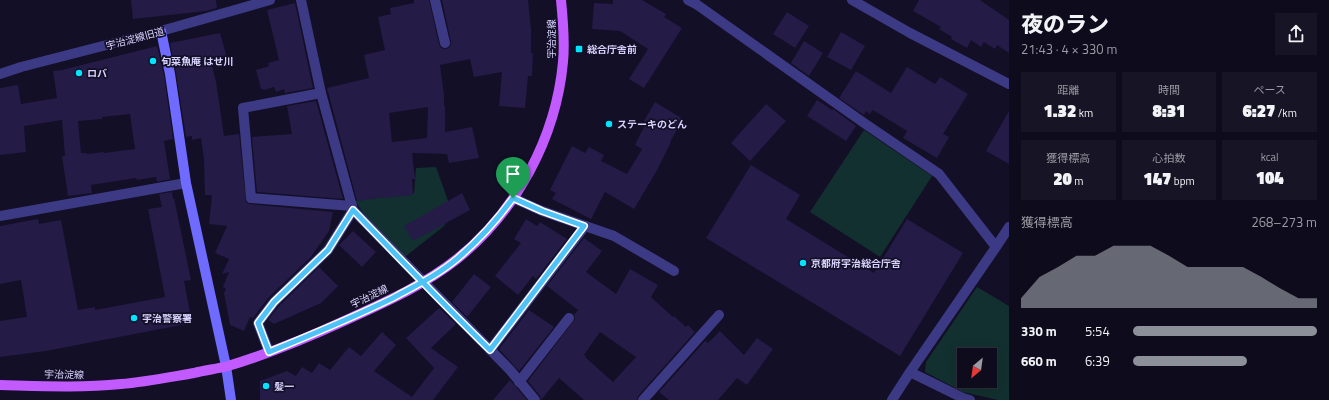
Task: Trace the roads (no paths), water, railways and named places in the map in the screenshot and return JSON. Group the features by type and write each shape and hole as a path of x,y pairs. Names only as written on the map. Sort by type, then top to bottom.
{"main road":[{"name":"宇治淀線","path":"0,385 81,387 121,384 171,377 226,366 269,352 326,329 423,282 457,258 498,220 526,177 536,158 545,138 558,96 563,55 562,13 560,0"}],"street":[{"name":"宇治淀線旧道","path":"0,74 21,67 161,31 270,0"},
{"path":"301,0 322,93 352,208 490,350 535,400"},
{"path":"435,0 445,43"},
{"path":"688,0 696,4 864,123 939,174 996,247"},
{"path":"852,0 910,33 1008,83"},
{"path":"161,31 170,74 186,183 233,399"},
{"path":"322,93 243,108 251,198 352,208"},
{"path":"0,216 186,183"},
{"path":"513,198 542,211 614,236 674,271"},
{"path":"269,352 258,323 274,302 328,250 352,208"},
{"path":"490,350 584,226"},
{"path":"892,400 1009,226"},
{"path":"643,400 719,315"},
{"path":"519,382 568,318"},
{"path":"910,372 970,400"}],"place":[{"name":"総合庁舎前","path":"579,49"},
{"name":"旬菜魚庵 はせ川","path":"153,61"},
{"name":"ロバ","path":"79,73"},
{"name":"ステーキのどん","path":"609,124"},
{"name":"京都府宇治総合庁舎","path":"803,263"},
{"name":"宇治警察署","path":"134,318"},
{"name":"髪一","path":"266,386"}]}
